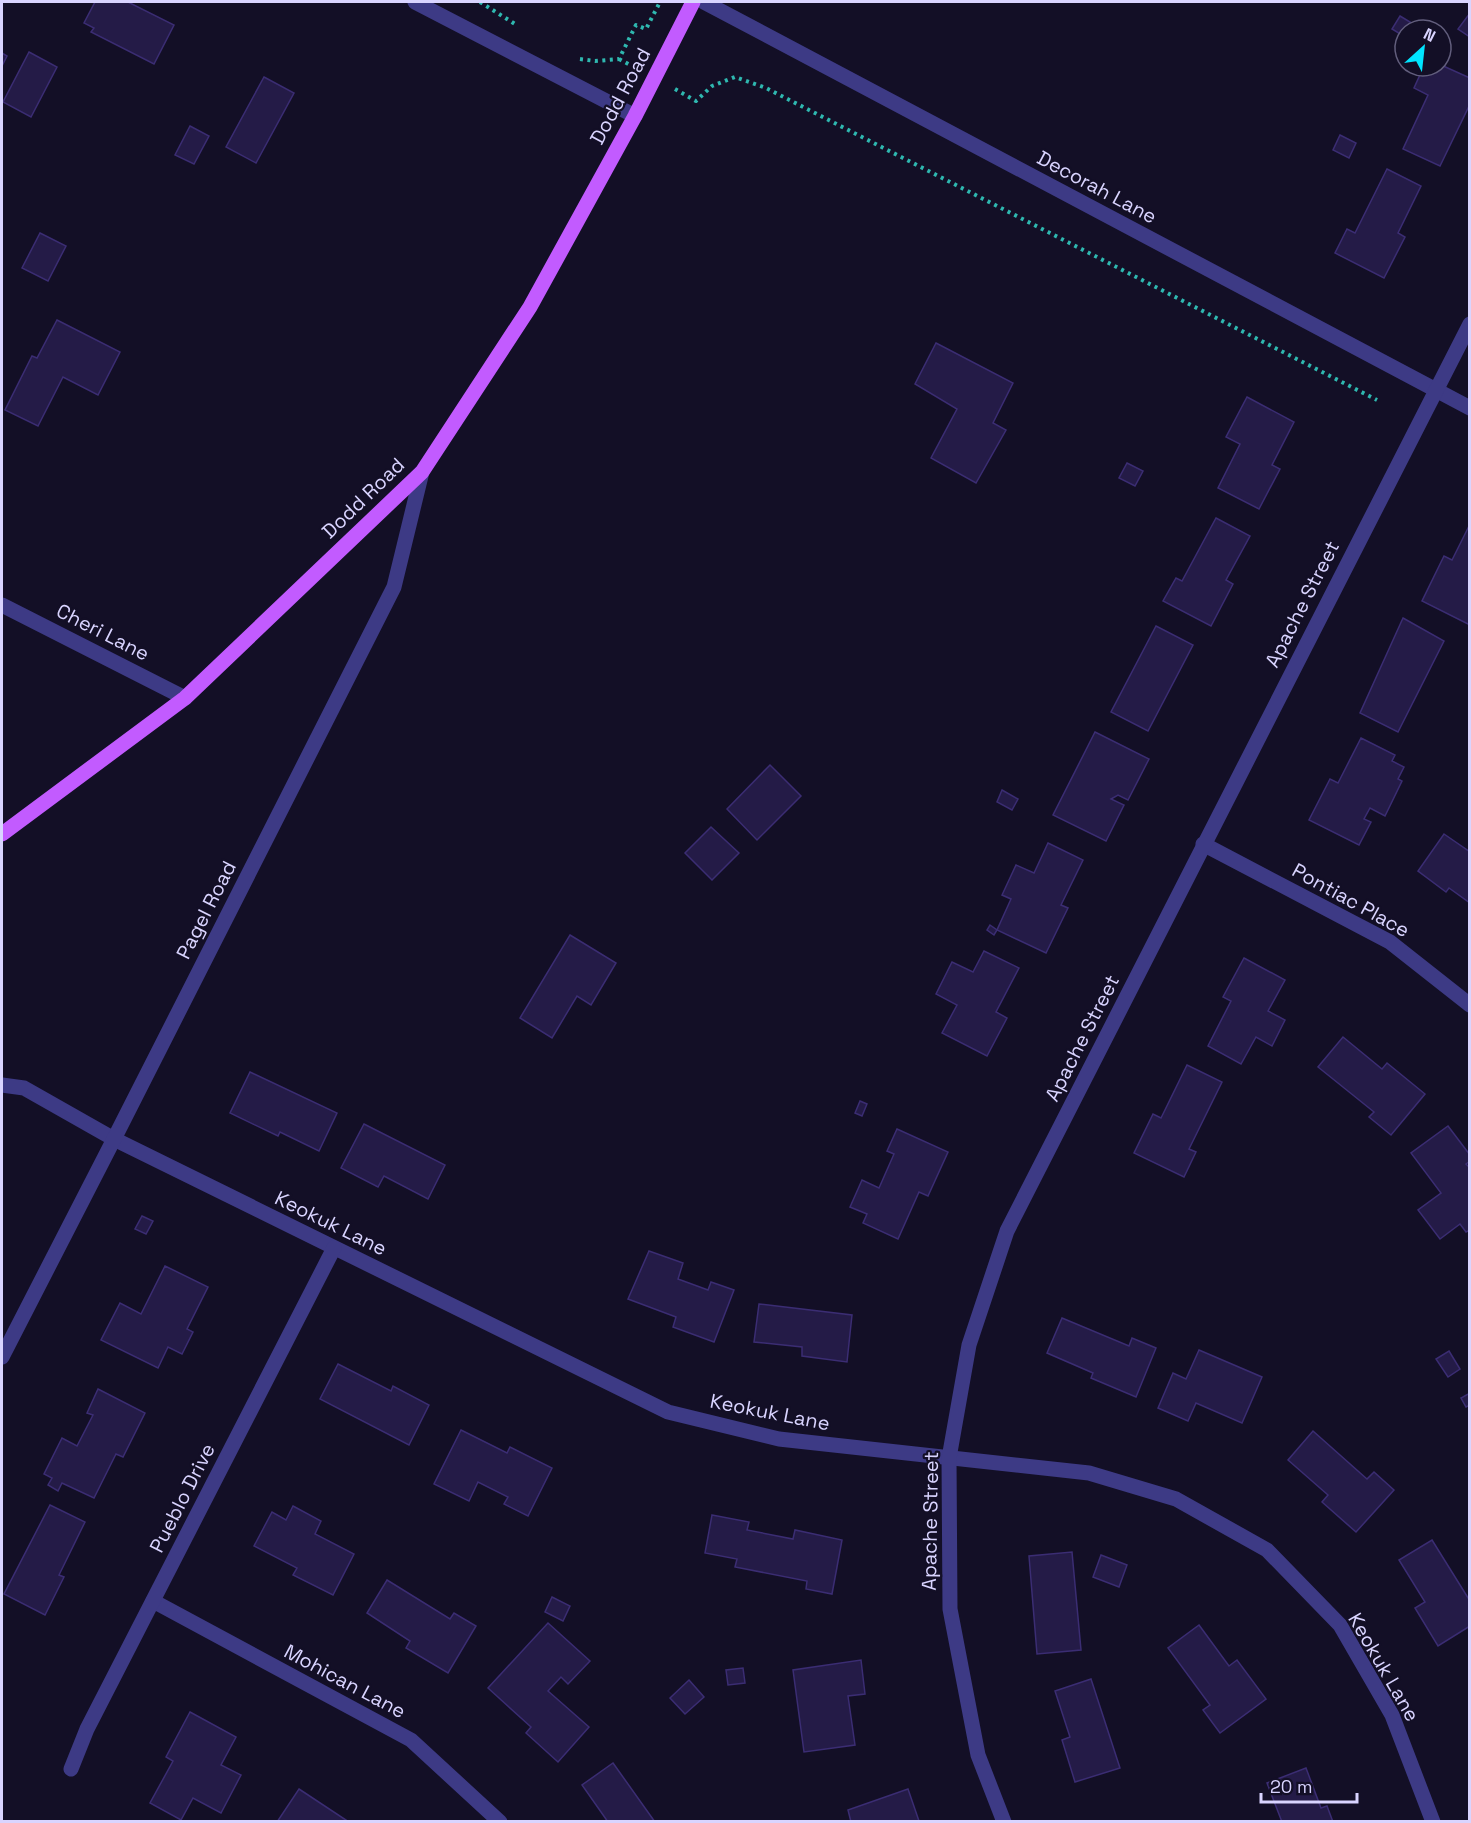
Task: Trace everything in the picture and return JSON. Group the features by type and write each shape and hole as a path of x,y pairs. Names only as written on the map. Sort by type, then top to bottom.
{"main road":[{"name":"Dodd Road","path":"2,834 185,698 422,472 530,307 635,116 693,2"}],"street":[{"path":"415,2 635,116"},
{"name":"Decorah Lane","path":"704,2 1470,408"},
{"name":"Apache Street","path":"1004,1821 978,1755 950,1609 949,1458 969,1345 1007,1231 1470,324"},
{"name":"Pagel Road","path":"2,1358 394,587 422,472"},
{"name":"Cheri Lane","path":"2,605 185,698"},
{"name":"Pontiac Place","path":"1203,844 1390,942 1470,1005"},
{"name":"Keokuk Lane","path":"2,1085 24,1088 114,1139 668,1412 779,1439 1089,1473 1176,1498 1267,1550 1340,1625 1392,1715 1433,1821"},
{"name":"Pueblo Drive","path":"71,1769 87,1729 334,1248"},
{"name":"Mohican Lane","path":"153,1601 411,1740 500,1821"}],"path":[{"path":"595,61 619,59 636,26 646,29 660,2"},
{"path":"696,101 712,86 735,77 766,88 1377,400"}],"building":[{"path":"95,2 128,2 174,25 154,64 91,32 94,28 84,23"},
{"path":"1470,13 1470,37 1458,29"},
{"path":"29,52 57,67 31,117 3,102"},
{"path":"2,53 7,56 2,66"},
{"path":"1453,70 1470,78 1470,104 1440,166 1403,149 1428,95 1414,88 1419,78 1453,78"},
{"path":"264,77 294,93 256,163 226,147"},
{"path":"190,126 209,136 194,164 175,155"},
{"path":"1340,135 1356,143 1349,158 1333,150"},
{"path":"1387,169 1421,186 1398,233 1405,237 1384,278 1335,253 1347,229 1355,233"},
{"path":"40,233 66,246 48,281 22,268"},
{"path":"57,320 120,352 98,395 63,377 38,426 5,410 32,356 37,358"},
{"path":"936,343 1013,383 993,423 1006,430 976,483 931,458 957,409 915,384"},
{"path":"1247,397 1294,422 1272,465 1280,469 1259,509 1218,488 1240,444 1226,437"},
{"path":"1127,463 1143,471 1135,486 1119,478"},
{"path":"1216,518 1250,536 1226,580 1233,584 1211,626 1163,601 1176,578 1182,581"},
{"path":"1470,524 1470,625 1422,601 1444,556 1452,560"},
{"path":"1403,618 1444,641 1398,732 1360,713"},
{"path":"1156,626 1193,645 1148,731 1111,712"},
{"path":"1095,732 1149,759 1128,800 1118,795 1111,799 1124,805 1106,841 1053,815"},
{"path":"1361,738 1395,755 1392,761 1404,767 1398,779 1402,781 1385,816 1370,808 1364,819 1371,822 1359,845 1309,820 1330,779 1338,783"},
{"path":"770,765 801,796 757,840 727,809"},
{"path":"1002,790 1018,799 1012,810 997,802"},
{"path":"711,827 739,853 712,880 685,853"},
{"path":"1444,834 1470,852 1470,903 1449,888 1446,892 1418,871"},
{"path":"1048,843 1083,860 1061,905 1068,908 1046,953 997,930 1011,899 1002,895 1016,865 1034,873"},
{"path":"990,925 997,930 994,935 987,930"},
{"path":"570,935 616,963 591,1005 577,996 552,1038 520,1018"},
{"path":"984,951 1019,968 996,1012 1007,1018 987,1056 942,1033 957,1005 936,994 952,962 973,972"},
{"path":"1244,958 1285,980 1268,1011 1285,1020 1272,1046 1256,1037 1241,1064 1208,1046 1231,1001 1223,997"},
{"path":"1343,1037 1382,1069 1387,1063 1425,1094 1391,1135 1369,1117 1374,1112 1318,1067"},
{"path":"1187,1065 1222,1082 1189,1149 1196,1152 1184,1177 1134,1153 1153,1114 1161,1118"},
{"path":"250,1072 337,1113 319,1151 280,1132 278,1136 230,1113"},
{"path":"860,1101 867,1104 862,1116 855,1113"},
{"path":"364,1124 445,1165 428,1199 384,1176 378,1187 341,1168"},
{"path":"1448,1126 1470,1155 1470,1161 1466,1164 1470,1168 1470,1230 1466,1232 1460,1224 1440,1239 1418,1210 1441,1193 1411,1153"},
{"path":"897,1129 948,1152 928,1196 919,1192 898,1239 863,1223 867,1214 850,1207 862,1180 879,1188 894,1154 887,1151"},
{"path":"142,1216 153,1221 146,1234 135,1229"},
{"path":"649,1251 683,1263 678,1279 708,1290 711,1282 734,1290 714,1342 673,1327 676,1317 628,1299"},
{"path":"165,1266 208,1287 187,1329 193,1332 182,1354 168,1347 158,1368 101,1340 120,1303 141,1314"},
{"path":"759,1304 852,1315 847,1362 802,1356 802,1347 754,1342"},
{"path":"1062,1318 1129,1346 1132,1338 1156,1348 1136,1397 1091,1378 1093,1373 1047,1353"},
{"path":"1199,1350 1262,1377 1242,1423 1196,1403 1188,1421 1158,1408 1173,1373 1186,1379"},
{"path":"1449,1351 1460,1369 1448,1377 1436,1359"},
{"path":"338,1364 391,1391 393,1386 429,1405 409,1445 320,1399"},
{"path":"98,1389 145,1413 123,1457 116,1454 94,1498 62,1483 58,1491 48,1485 52,1478 44,1474 62,1438 77,1446 93,1415 87,1413"},
{"path":"1470,1393 1470,1405 1466,1407 1461,1398"},
{"path":"461,1430 507,1453 510,1447 552,1468 528,1516 504,1504 508,1497 478,1482 469,1501 434,1484"},
{"path":"1313,1431 1367,1479 1374,1472 1394,1490 1356,1532 1322,1502 1328,1495 1288,1460"},
{"path":"50,1505 85,1522 59,1575 64,1577 45,1615 4,1594"},
{"path":"293,1506 321,1521 315,1534 354,1554 333,1595 293,1575 297,1568 254,1546 272,1512 286,1520"},
{"path":"712,1515 749,1522 747,1530 793,1539 795,1530 842,1540 832,1594 806,1589 807,1581 735,1567 737,1559 705,1553"},
{"path":"1432,1540 1470,1601 1470,1626 1438,1646 1415,1608 1425,1602 1399,1560"},
{"path":"1072,1552 1081,1650 1037,1654 1029,1556"},
{"path":"1101,1555 1127,1565 1119,1587 1093,1577"},
{"path":"387,1580 450,1619 454,1613 476,1626 448,1673 406,1648 410,1641 367,1613"},
{"path":"552,1597 570,1606 563,1621 545,1612"},
{"path":"548,1623 590,1661 568,1684 561,1677 548,1691 589,1727 558,1762 526,1733 531,1727 488,1688"},
{"path":"1199,1625 1229,1666 1237,1660 1266,1699 1220,1733 1203,1710 1210,1705 1168,1648"},
{"path":"861,1660 865,1694 848,1696 855,1745 804,1752 793,1670"},
{"path":"743,1668 745,1683 728,1685 726,1670"},
{"path":"1091,1679 1120,1768 1075,1782 1062,1740 1070,1737 1055,1691"},
{"path":"689,1680 704,1697 685,1714 670,1698"},
{"path":"190,1712 236,1737 221,1765 241,1775 221,1813 193,1798 181,1820 150,1803 173,1761 166,1757"},
{"path":"613,1763 655,1822 608,1822 582,1785"},
{"path":"1306,1768 1321,1808 1327,1806 1333,1822 1282,1822 1267,1783"},
{"path":"299,1789 349,1822 277,1822"},
{"path":"908,1789 919,1821 851,1822 848,1810"}]}
